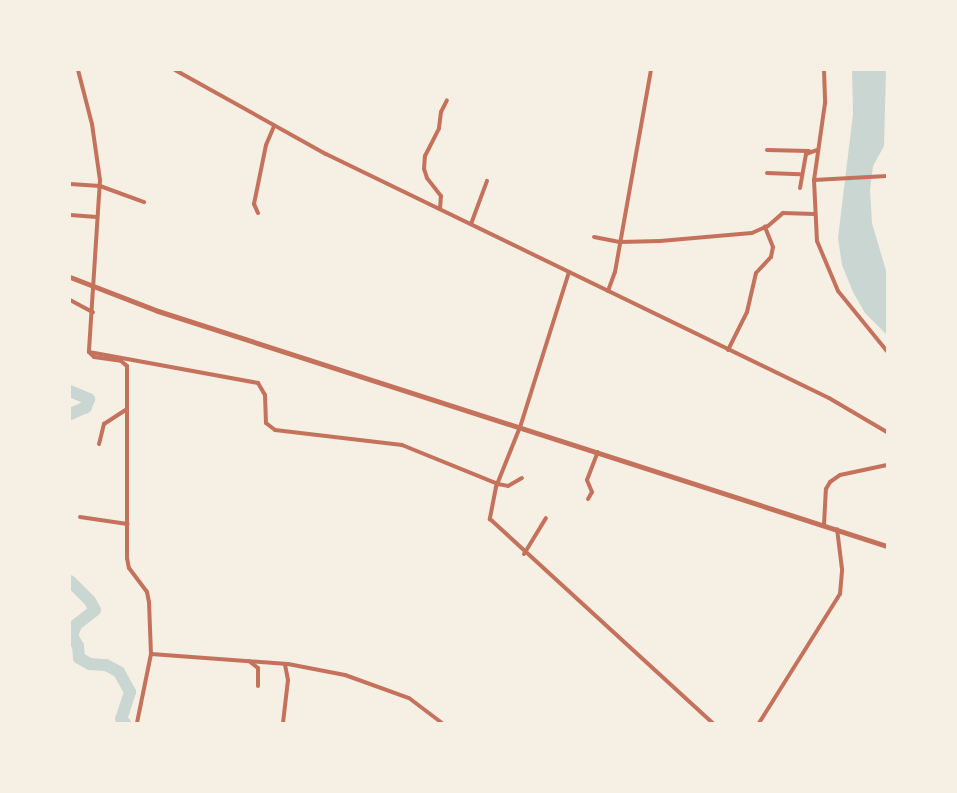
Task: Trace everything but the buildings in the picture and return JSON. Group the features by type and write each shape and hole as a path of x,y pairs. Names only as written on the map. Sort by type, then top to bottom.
{"street":[{"path":"78,70 92,124 100,186 95,288 89,352 94,357 121,361 127,366 127,524 129,568 146,592 150,602 151,654 143,682 140,713 137,723"},
{"path":"175,70 274,126 829,398 887,432"},
{"path":"608,291 620,242 651,70"},
{"path":"824,70 825,103 814,180 814,214 817,241 828,272 854,314 887,351"},
{"path":"440,209 442,196 427,178 424,169 425,156 436,135 441,112 447,100"},
{"path":"258,213 254,204 266,145 274,126"},
{"path":"767,150 817,150"},
{"path":"800,188 800,174 809,151"},
{"path":"767,173 800,174"},
{"path":"814,180 886,176"},
{"path":"471,224 486,181"},
{"path":"70,184 100,186 144,202"},
{"path":"594,237 620,242 752,233 765,227 783,213 814,214"},
{"path":"70,215 97,217"},
{"path":"728,350 747,312 756,273 771,257 773,247 765,227"},
{"path":"569,272 520,427 498,484 490,519 524,554 713,723"},
{"path":"70,277 167,314 887,546"},
{"path":"70,300 92,312"},
{"path":"89,352 246,379 263,388 266,423 270,428 402,445 498,484 508,486 522,478"},
{"path":"99,444 104,424 127,409"},
{"path":"588,499 592,492 587,480 598,452"},
{"path":"824,525 826,489 830,482 840,475 887,465"},
{"path":"80,517 127,524"},
{"path":"524,554 546,518"},
{"path":"759,723 840,594 842,568 837,529"},
{"path":"151,654 285,664 345,675 384,687 409,698 442,723"},
{"path":"249,661 258,668 258,686"},
{"path":"283,723 288,680 285,664"}],"shaded area":[{"path":"852,70 886,70 884,146 873,166 870,190 872,223 887,274 887,335 865,313 853,292 842,265 838,238 853,114"}],"waterway":[{"path":"70,391 89,399 86,407 70,414"},
{"path":"70,581 90,601 95,610 76,625 72,636 78,646 79,658 90,664 106,665 119,672 130,692 121,719 125,723"}]}
